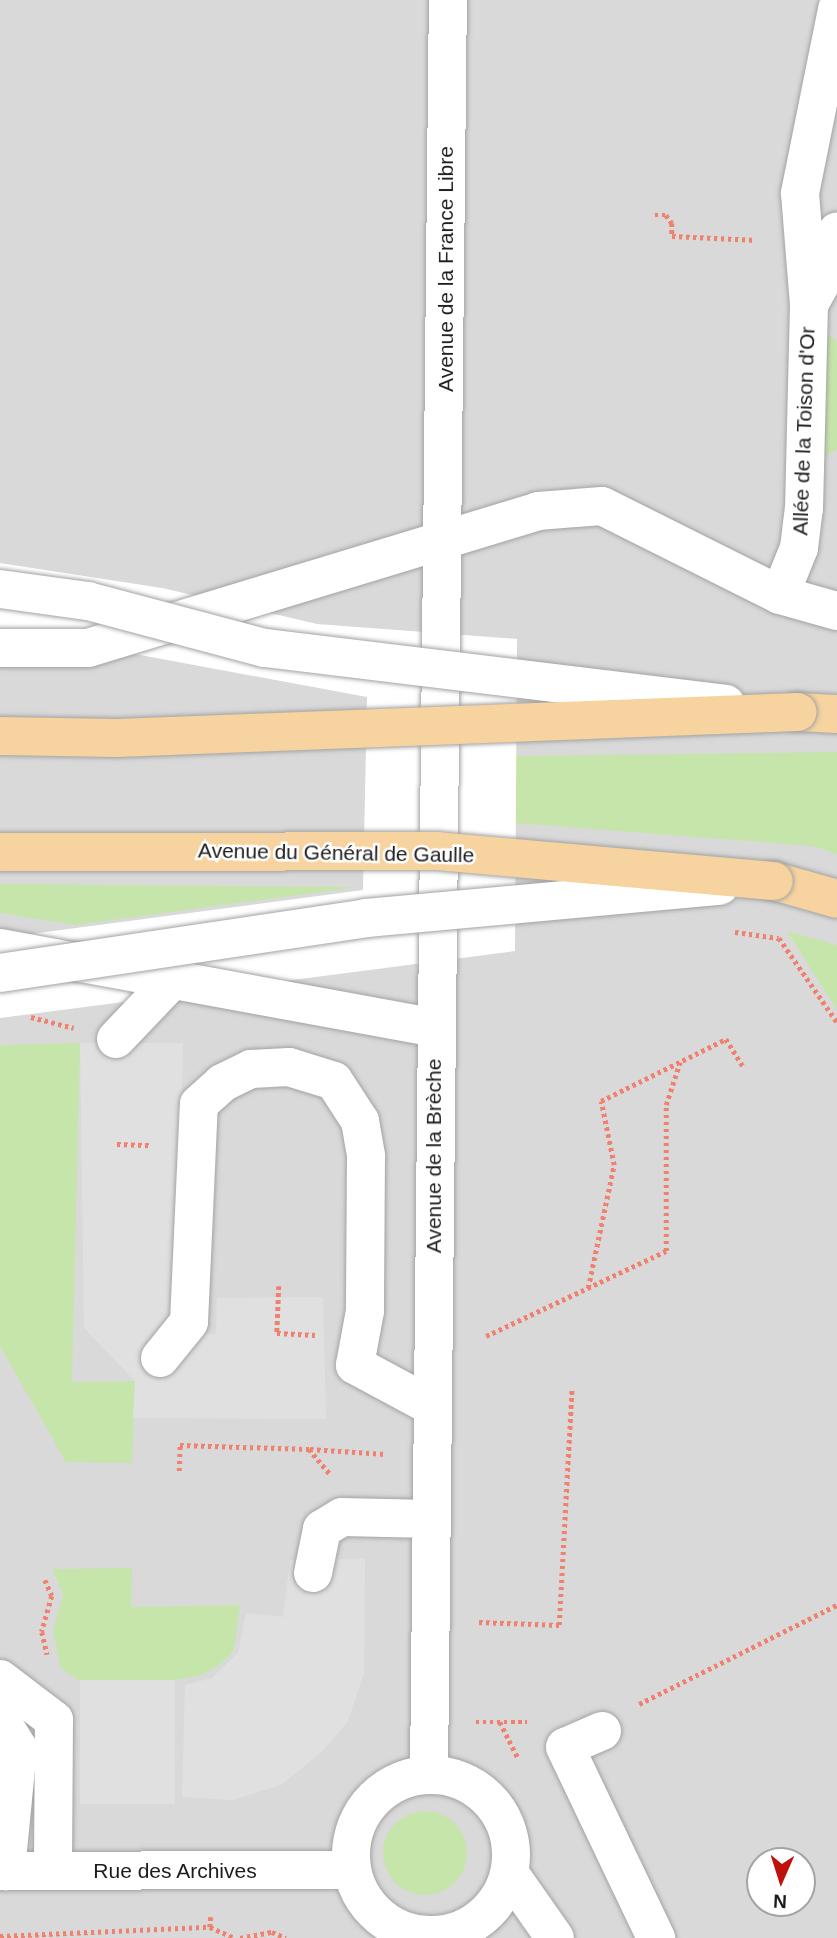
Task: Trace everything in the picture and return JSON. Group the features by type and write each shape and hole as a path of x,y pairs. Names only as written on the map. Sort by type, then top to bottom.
{"main road":[{"path":"0,736 117,738 798,712 837,713"},
{"name":"Avenue du Général de Gaulle","path":"0,852 437,850 774,881 837,899"}],"street":[{"name":"Avenue de la France Libre","path":"444,539 448,0"},
{"name":"Allée de la Toison d'Or","path":"780,596 799,548 804,509 809,305 803,262 800,193 837,9"},
{"path":"809,305 832,263 837,231"},
{"path":"0,648 88,648 538,511 602,506 780,596 837,611"},
{"name":"Avenue de la Brèche","path":"429,1774 435,1028 444,539"},
{"path":"0,589 88,601 265,648 798,712"},
{"path":"0,973 366,918 774,881"},
{"path":"0,948 175,977 435,1028"},
{"path":"116,1039 175,977"},
{"path":"160,1358 189,1322 199,1104 222,1083 251,1069 289,1067 334,1081 360,1121 366,1156 365,1311 355,1366 431,1406"},
{"path":"313,1573 322,1530 342,1517 430,1520"},
{"path":"0,1679 54,1720 53,1871"},
{"path":"0,1719 19,1748 3,1871"},
{"path":"614,1721 565,1747 656,1938"},
{"path":"429,1774 455,1777 478,1789 496,1807 508,1830 509,1874 489,1912 475,1931 435,1935 397,1929 375,1914 359,1894 351,1870 350,1842 360,1815 377,1793 401,1779 429,1774"},
{"name":"Rue des Archives","path":"3,1871 351,1870"},
{"path":"509,1874 555,1938"}],"path":[{"path":"655,215 666,215 672,223 671,236 768,241 803,262"},
{"path":"731,931 779,938 837,1022"},
{"path":"26,1016 116,1039"},
{"path":"587,1288 614,1165 601,1101 726,1039 744,1068"},
{"path":"486,1336 666,1251 666,1105 680,1062"},
{"path":"480,1622 559,1625 572,1388"},
{"path":"180,1471 180,1445 309,1449 390,1455"},
{"path":"309,1449 334,1478"},
{"path":"45,1580 52,1596 42,1632 49,1664"},
{"path":"614,1721 837,1605"},
{"path":"429,1722 538,1723"},
{"path":"210,1927 211,1912"},
{"path":"0,1936 210,1927 238,1938 272,1932 286,1938"}],"shaded area":[{"path":"0,0 837,0 837,1938 0,1938"},
{"path":"80,1043 183,1043 177,1332 216,1334 217,1298 323,1297 326,1419 133,1418 135,1381 84,1328"},
{"path":"365,1559 364,1673 348,1721 322,1752 281,1785 233,1800 182,1797 185,1685 212,1678 238,1653 246,1613 283,1617 290,1560"},
{"path":"80,1680 175,1680 175,1804 80,1804"}],"green space":[{"path":"829,335 837,342 837,449 825,457 821,455 824,339"},
{"path":"837,752 837,854 812,846 515,823 516,756"},
{"path":"0,884 357,887 75,925 0,913"},
{"path":"787,931 837,945 837,1010"},
{"path":"80,1043 72,1382 135,1381 132,1463 66,1462 0,1346 0,1045"},
{"path":"132,1568 131,1607 240,1605 234,1650 220,1665 202,1675 175,1680 80,1682 61,1668 53,1631 63,1594 52,1569"},
{"path":"425,1811 441,1814 455,1823 464,1837 467,1853 464,1869 455,1883 441,1892 425,1895 409,1892 395,1883 386,1869 383,1853 386,1837 395,1823 409,1814"}],"pier":[{"path":"0,563 162,588 317,624 517,639 515,951 0,1018 0,938 363,890 367,697 0,629"}]}
